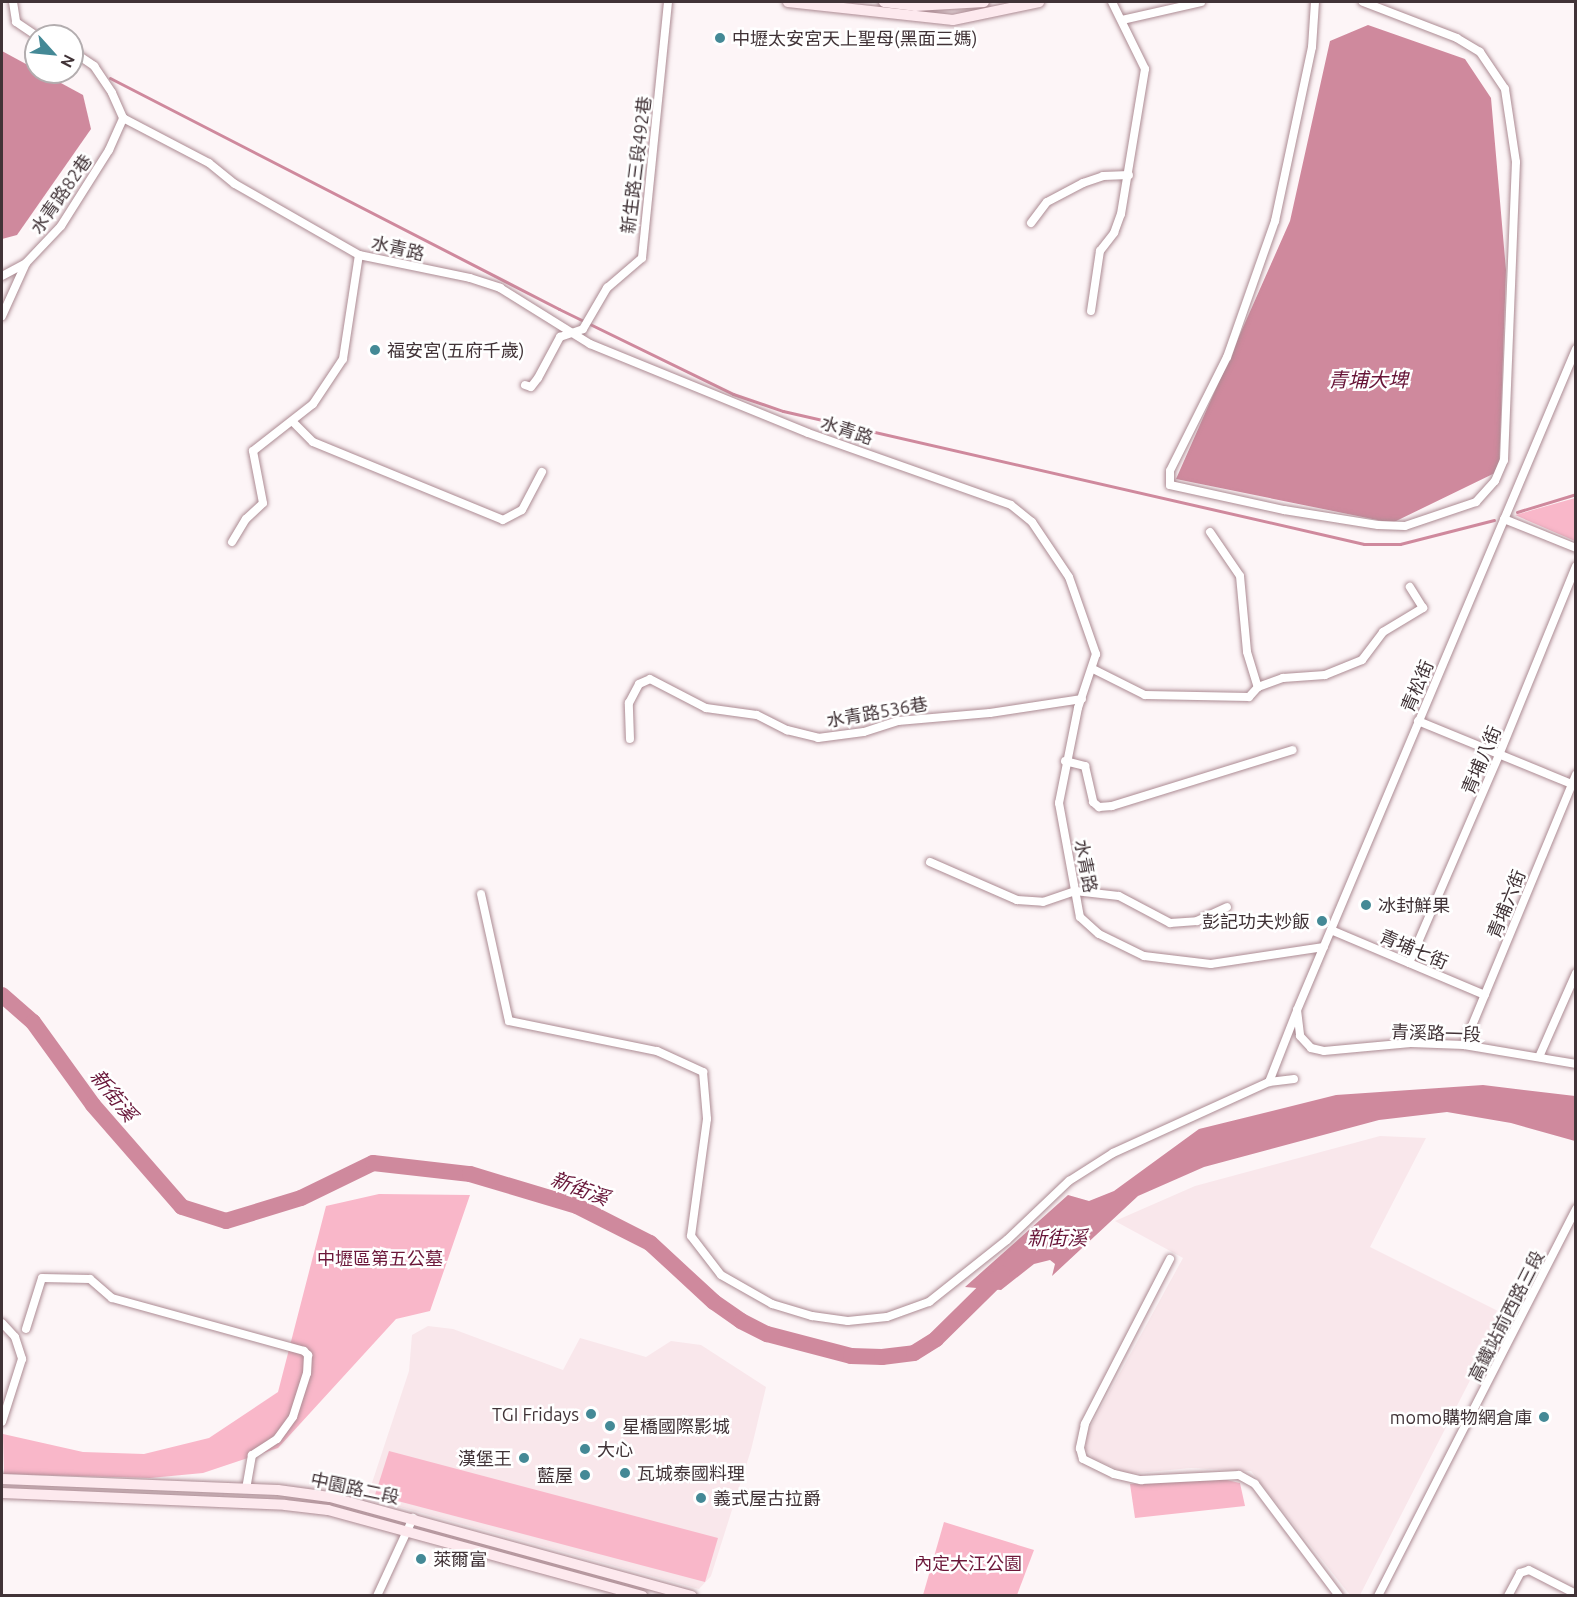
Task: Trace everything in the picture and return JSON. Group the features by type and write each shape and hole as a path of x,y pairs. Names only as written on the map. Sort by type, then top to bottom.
{"main road":[{"path":"788,2 953,20 1039,2"},
{"path":"884,2 915,6 984,2"},
{"name":"中園路二段","path":"2,1479 246,1488 330,1497 692,1596"},
{"name":"中園路二段","path":"2,1493 285,1505 328,1510 642,1596"}],"street":[{"path":"13,2 16,22 24,27"},
{"name":"新生路三段492巷","path":"570,334 583,329 607,288 642,258 668,2"},
{"path":"1090,311 1100,251 1114,233 1129,175 1145,69 1112,2"},
{"path":"1122,20 1201,2"},
{"path":"1315,2 1312,47 1275,221 1227,357 1170,471 1170,485 1284,510 1378,525 1405,526 1476,502 1495,480 1504,460 1516,162 1505,89 1480,52 1456,38 1363,2"},
{"path":"84,59 94,66 112,93 123,118"},
{"name":"水青路","path":"123,118 209,163 235,184 359,255 470,278 500,288 570,334 756,413 1011,505 1032,522 1069,577 1096,654 1065,761 1059,803 1080,917 1099,934 1144,956 1211,964 1324,947"},
{"name":"水青路82巷","path":"2,316 26,263 61,226 109,150 123,118"},
{"path":"1032,223 1047,202 1083,183 1103,176 1129,175"},
{"path":"232,542 246,519 263,503 253,451 263,439 293,422 313,404 343,360 359,255"},
{"path":"2,276 26,263"},
{"path":"525,385 531,387 560,337 570,334"},
{"name":"青松街","path":"1300,1036 1297,1012 1575,349"},
{"path":"293,422 313,441 502,520 522,510 542,472"},
{"path":"1504,519 1575,548"},
{"path":"1210,531 1240,576 1247,652 1258,687"},
{"name":"青埔八街","path":"1409,963 1500,755 1575,566"},
{"path":"1093,669 1144,695 1249,697 1258,687 1283,678 1325,675 1362,660 1383,632 1423,608 1410,587"},
{"name":"水青路536巷","path":"630,739 629,703 639,684 650,679 706,708 757,715 787,730 818,738 864,732 898,721 990,713 1082,699"},
{"path":"1418,721 1573,785"},
{"path":"1065,761 1085,766 1093,802 1099,807 1112,806 1293,750"},
{"name":"青埔六街","path":"1464,1045 1573,785 1575,774"},
{"path":"930,862 1017,900 1043,902 1076,891 1127,899 1156,919 1170,923 1197,921 1227,907"},
{"path":"481,894 509,1021 657,1051 703,1072 707,1119 691,1236 721,1275 772,1304 812,1316 848,1321 887,1317 928,1302 1007,1240 1069,1181 1113,1153 1269,1082 1294,1079"},
{"name":"青埔七街","path":"1331,930 1485,995"},
{"path":"1539,1057 1575,973"},
{"path":"1269,1082 1297,1012"},
{"name":"青溪路一段","path":"1300,1036 1311,1048 1324,1051 1412,1043 1464,1045 1575,1064"},
{"name":"高鐵站前西路三段","path":"1378,1596 1575,1209"},
{"path":"1170,1259 1085,1424 1080,1448 1083,1459 1114,1474 1142,1480 1239,1475 1255,1484 1339,1596"},
{"path":"26,1329 42,1278 90,1279 112,1298 304,1351 308,1355 307,1373 293,1417 278,1439 252,1455 246,1488"},
{"path":"2,1323 15,1337 21,1359 2,1422"},
{"path":"377,1596 409,1532 413,1518"},
{"path":"1508,1596 1520,1573 1529,1570 1575,1594"}],"shaded area":[{"path":"1380,1136 1426,1138 1370,1247 1504,1314 1360,1595 1350,1595 1251,1471 1191,1468 1127,1474 1093,1458 1086,1450 1086,1435 1183,1258 1115,1221 1195,1186"},
{"path":"428,1326 453,1329 563,1370 580,1338 646,1357 671,1341 701,1345 766,1387 751,1450 711,1576 699,1589 367,1498 409,1371 412,1335"}],"green space":[{"path":"1575,498 1575,541 1515,515"},
{"name":"中壢區第五公墓","path":"379,1194 470,1195 430,1311 396,1319 278,1448 203,1473 150,1478 4,1474 3,1434 83,1452 144,1454 209,1438 278,1392 326,1206"},
{"path":"389,1451 718,1538 705,1582 375,1495"},
{"path":"1222,1479 1240,1483 1245,1506 1135,1518 1130,1484"},
{"name":"內定大江公園","path":"944,1522 1034,1550 1017,1595 923,1595"}],"water":[{"name":"青埔大埤","path":"1368,25 1465,59 1491,98 1506,270 1499,471 1392,523 1176,479 1290,221 1330,41"},
{"path":"2,51 24,63 24,84 63,84 83,95 91,129 17,235 2,239"},
{"name":"新街溪","path":"1483,1085 1575,1096 1575,1141 1511,1123 1447,1112 1379,1120 1204,1167 1138,1196 1052,1276 1055,1264 1050,1260 1034,1264 1001,1290 965,1287 1068,1195 1089,1201 1114,1191 1199,1129 1336,1095"}],"waterway":[{"path":"110,78 559,309 733,394 783,411 1364,544 1400,544 1494,520"},
{"path":"1517,512 1576,494"},
{"name":"新街溪","path":"2,995 33,1022 93,1105 182,1207 226,1221 301,1198 373,1163 470,1174 577,1206 650,1243 714,1302 741,1321 767,1334 851,1356 882,1357 914,1353 936,1339 1002,1274"}],"place":[{"name":"中壢太安宮天上聖母(黑面三媽)","path":"720,38"},
{"name":"福安宮(五府千歲)","path":"375,350"},
{"name":"冰封鮮果","path":"1366,905"},
{"name":"彭記功夫炒飯","path":"1322,921"},
{"name":"TGI Fridays","path":"591,1414"},
{"name":"momo購物網倉庫","path":"1544,1417"},
{"name":"星橋國際影城","path":"610,1426"},
{"name":"大心","path":"585,1449"},
{"name":"漢堡王","path":"524,1458"},
{"name":"瓦城泰國料理","path":"625,1473"},
{"name":"藍屋","path":"585,1475"},
{"name":"義式屋古拉爵","path":"701,1498"},
{"name":"萊爾富","path":"421,1559"}]}
